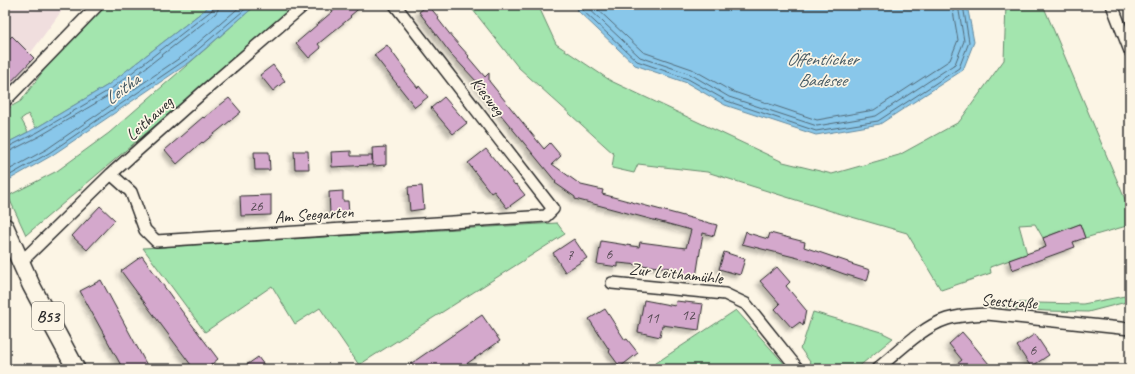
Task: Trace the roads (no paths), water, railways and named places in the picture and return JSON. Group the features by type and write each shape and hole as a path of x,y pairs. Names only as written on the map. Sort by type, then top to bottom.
{"main road":[{"name":"B53","path":"5,227 31,285 76,369"}],"street":[{"name":"Leithaweg","path":"21,262 111,174 304,5"},
{"name":"Kiesweg","path":"395,5 553,209"},
{"path":"1112,5 1130,51"},
{"path":"5,101 97,6"},
{"name":"Am Seegarten","path":"111,174 131,192 145,230 156,241 546,216 553,209"},
{"name":"Zur Leithamühle","path":"612,283 725,294 746,304 798,369"},
{"name":"Seestraße","path":"877,369 922,332 947,319 963,316 987,314 1130,329"}],"water":[{"name":"Leitha","path":"211,5 256,5 190,62 51,156 5,182 5,144 36,128 108,85"},
{"name":"Öffentlicher Badesee","path":"576,5 967,5 974,42 963,70 880,124 816,135 725,105 687,83 635,65 578,11"}]}
